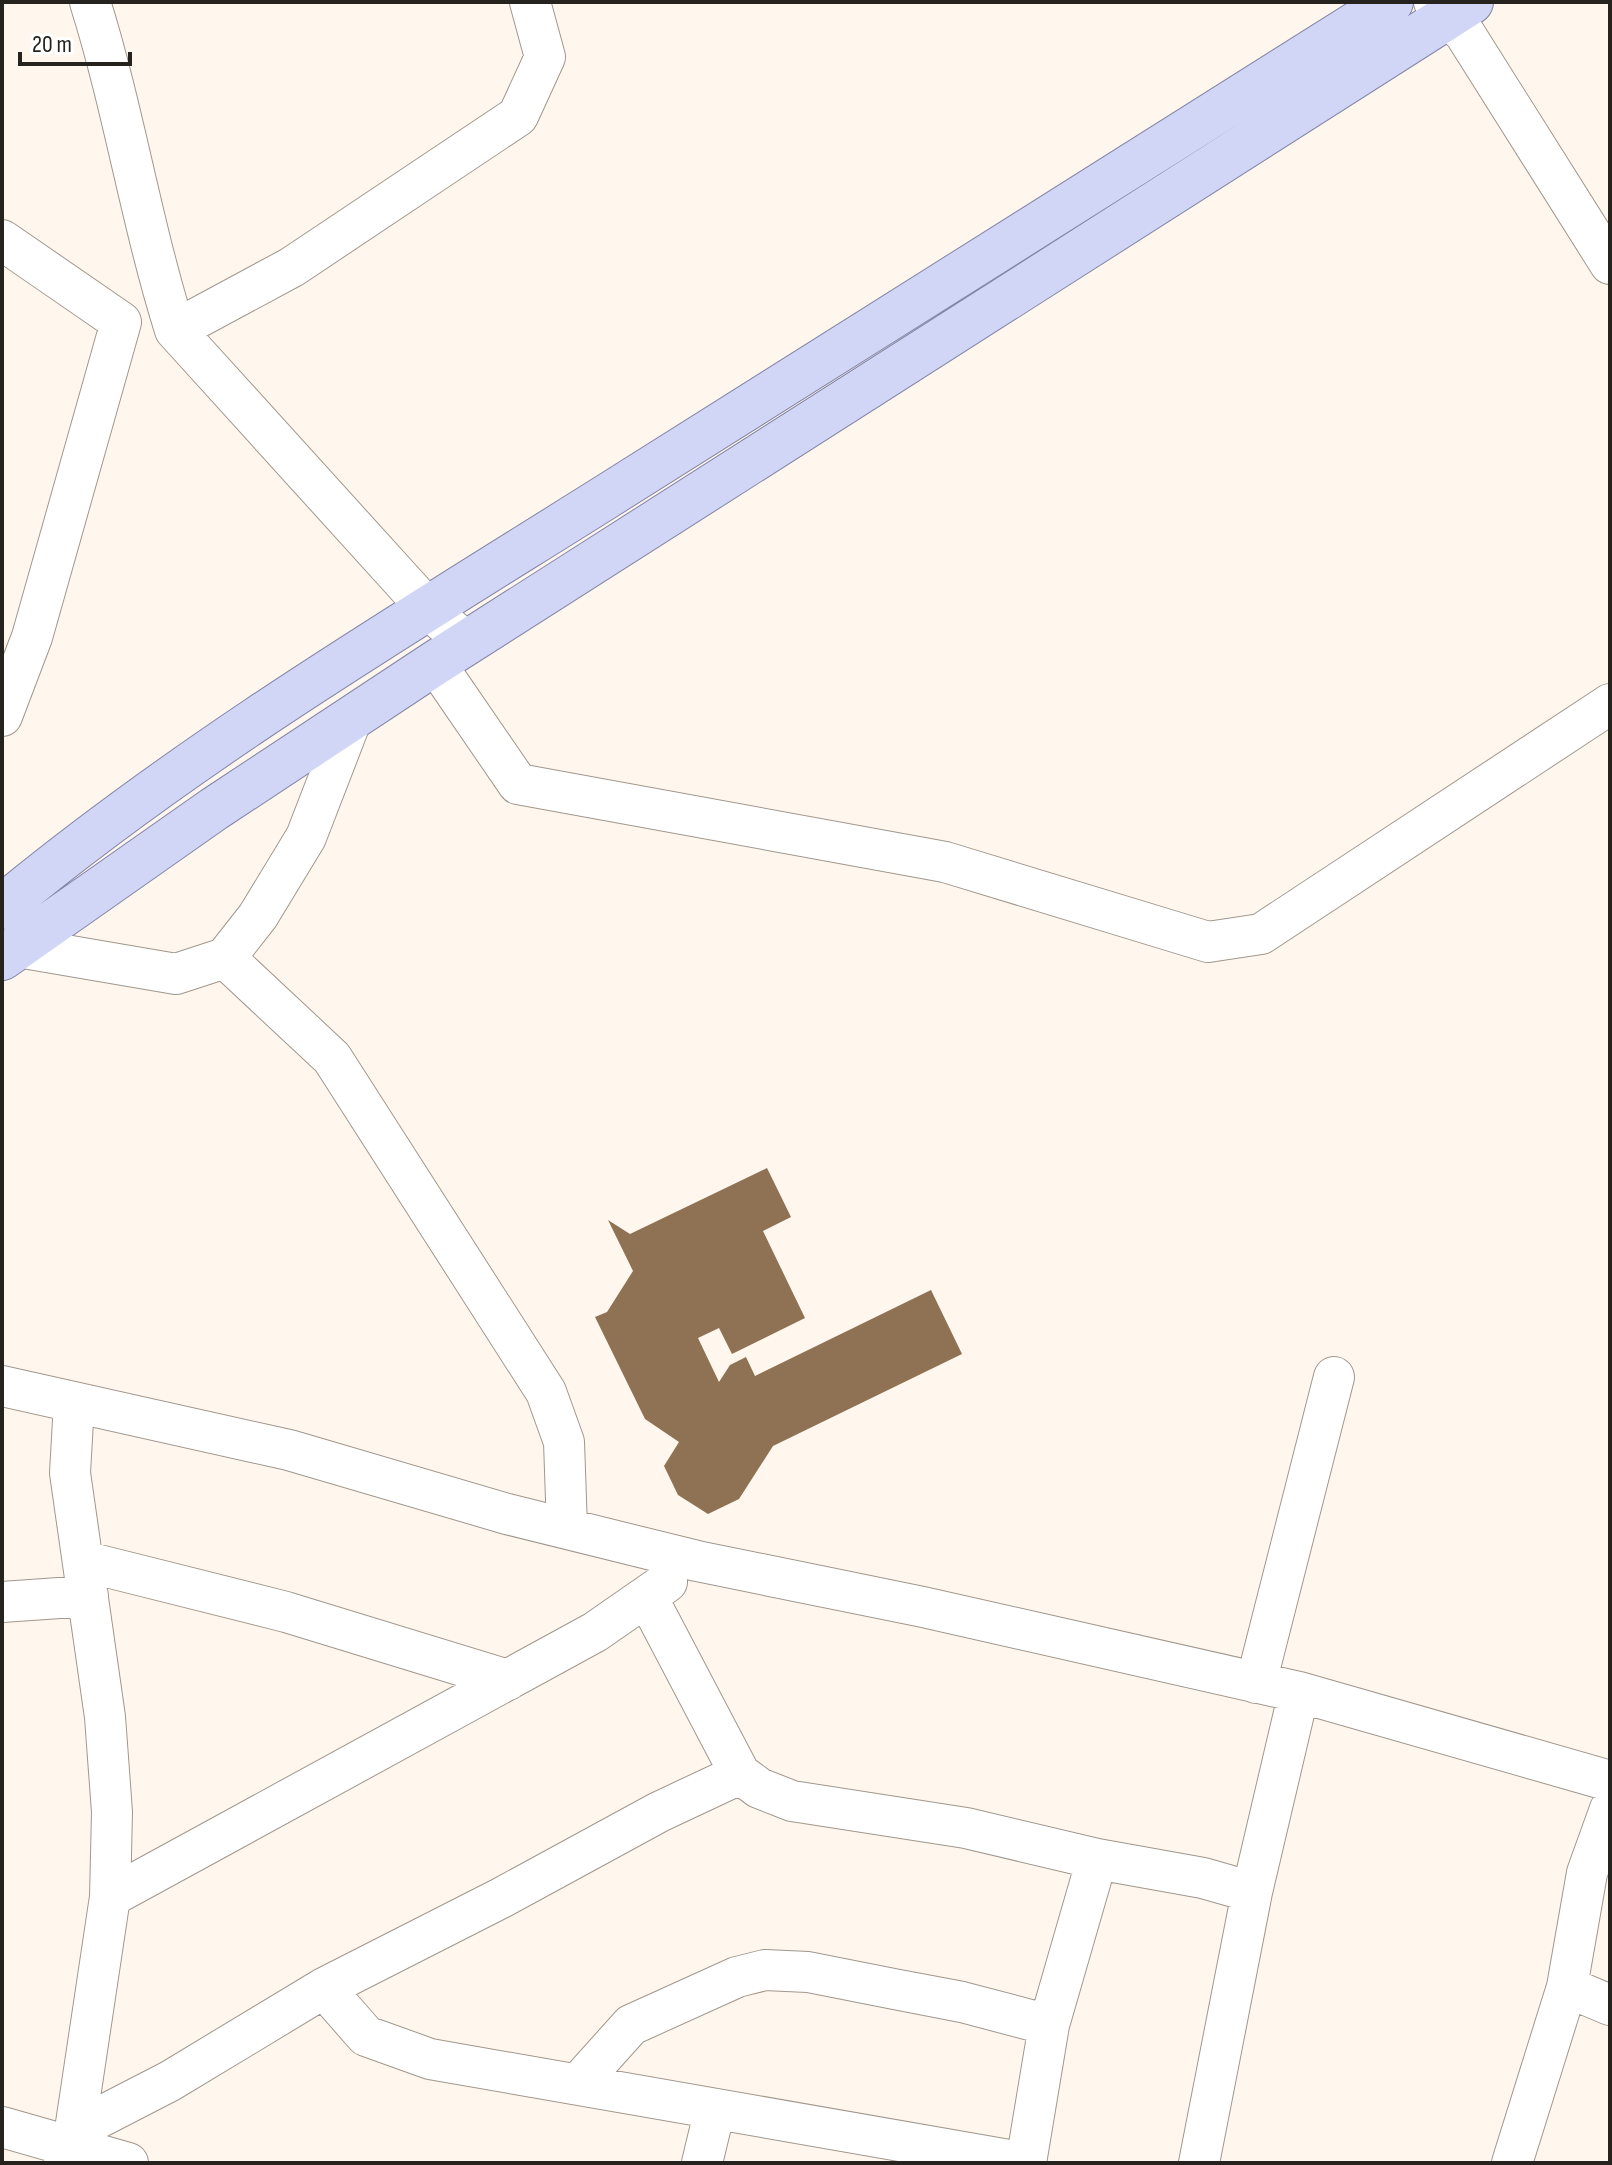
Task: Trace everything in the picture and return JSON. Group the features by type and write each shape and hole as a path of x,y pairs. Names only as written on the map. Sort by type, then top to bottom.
{"main road":[{"path":"6,943 49,868 167,781 428,609 1391,2"},
{"path":"6,943 1451,7"}],"street":[{"path":"90,2 110,66 162,290 175,330 428,609 518,784 945,862 1208,942 1261,934 1610,704"},
{"path":"175,330 292,267 518,116 545,57 530,2"},
{"path":"1451,7 1610,264"},
{"path":"12,255 121,322"},
{"path":"2,716 32,637 121,322 162,290"},
{"path":"6,943 176,974 225,958 258,916 306,837 352,718"},
{"path":"225,958 332,1058 546,1392 564,1442 567,1528"},
{"path":"1256,1683 1334,1377"},
{"path":"2,1386 289,1450 507,1514 697,1561 923,1607 1299,1692 1610,1781"},
{"path":"69,2146 110,1897 112,1812 105,1717 70,1473 74,1403"},
{"path":"110,1897 595,1632 697,1561"},
{"path":"2,1602 86,1579 286,1612 508,1680"},
{"path":"647,1597 740,1774 759,1788 792,1801 966,1828 1097,1859 1203,1878 1252,1892"},
{"path":"1199,2163 1252,1892 1299,1692"},
{"path":"69,2146 324,1988 501,1898 659,1812 740,1774"},
{"path":"1512,2163 1567,1987 1587,1873 1610,1809"},
{"path":"324,1988 366,2036 430,2059 1026,2163 1049,2025 1097,1859"},
{"path":"578,2084 631,2025 712,1987 765,1970 808,1972 935,1996 1049,2025"},
{"path":"1567,1987 1610,2005"},
{"path":"702,2163 715,2109"},
{"path":"2,2127 128,2163"}],"building":[{"path":"767,1168 791,1217 763,1231 805,1318 732,1354 719,1328 698,1338 719,1382 730,1365 746,1357 755,1376 931,1290 962,1354 773,1446 739,1499 708,1514 678,1495 664,1466 679,1442 645,1419 595,1317 607,1312 633,1271 608,1220 630,1234"}]}
